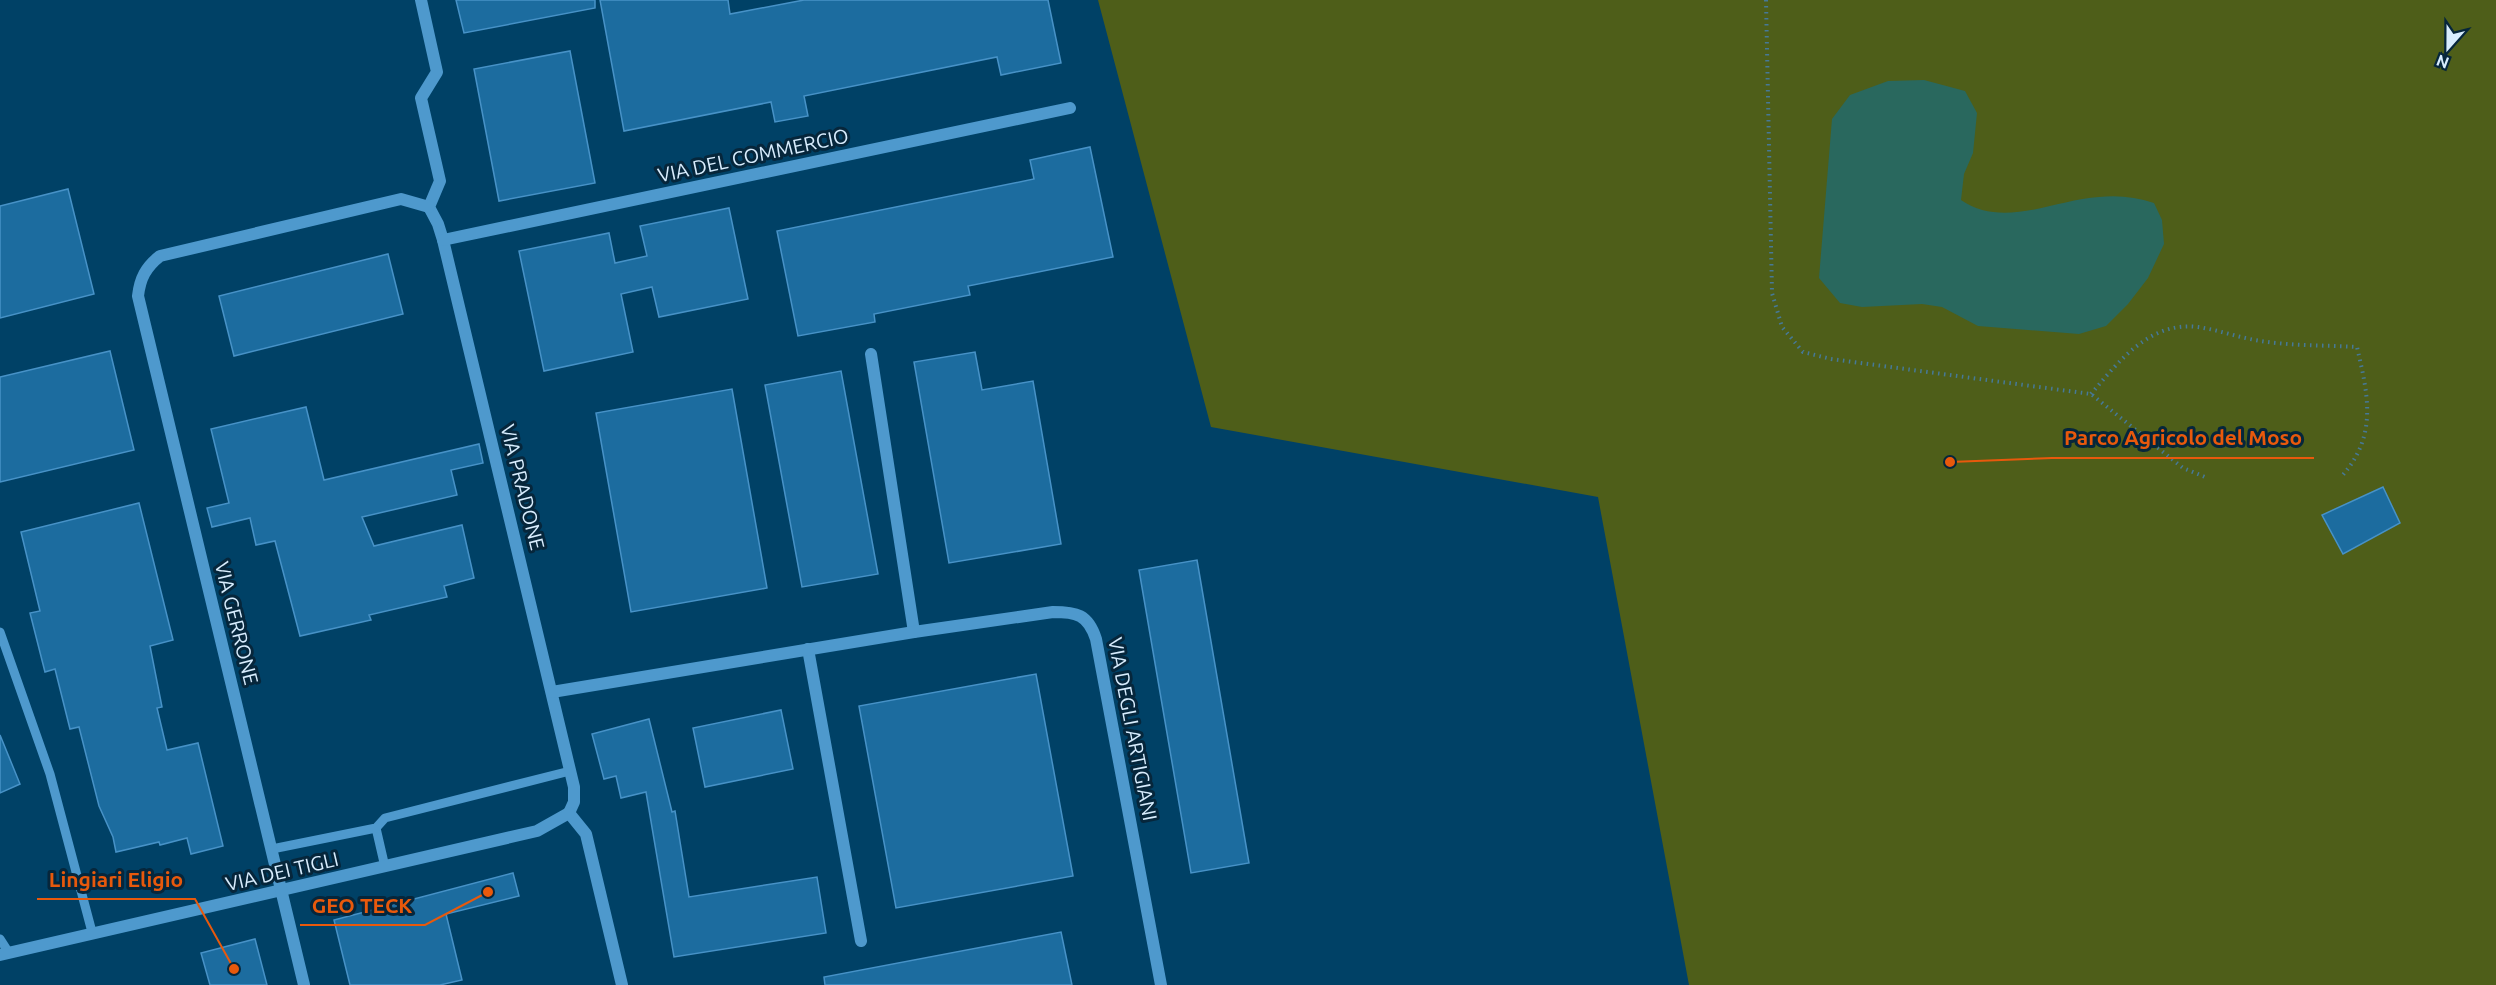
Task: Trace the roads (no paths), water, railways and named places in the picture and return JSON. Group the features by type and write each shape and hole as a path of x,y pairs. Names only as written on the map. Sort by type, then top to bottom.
{"street":[{"path":"422,0 437,72 421,98 440,182 429,207"},
{"name":"VIA DEL COMMERCIO","path":"443,240 1070,108"},
{"name":"VIA GERRONE","path":"304,985 138,296 139,282 145,270 160,256 401,199 429,207"},
{"name":"VIA PRADONE","path":"429,207 443,240 574,787 574,802 569,813"},
{"path":"872,354 914,632"},
{"name":"VIA DEGLI ARTIGIANI","path":"552,692 807,649 1053,612 1069,612 1083,617 1092,628 1161,985"},
{"path":"807,649 861,941"},
{"path":"569,813 586,834 622,985"},
{"name":"VIA DEI TIGLI","path":"4,954 537,831 569,813"}],"lane":[{"path":"0,632 50,774 92,933"},
{"path":"272,849 376,828 385,818 570,771"},
{"path":"376,828 385,867"},
{"path":"0,939 4,954"}],"place":[{"name":"Parco Agricolo del Moso","path":"1950,462"},
{"name":"GEO TECK","path":"488,892"},
{"name":"Lingiari Eligio","path":"234,969"}]}
